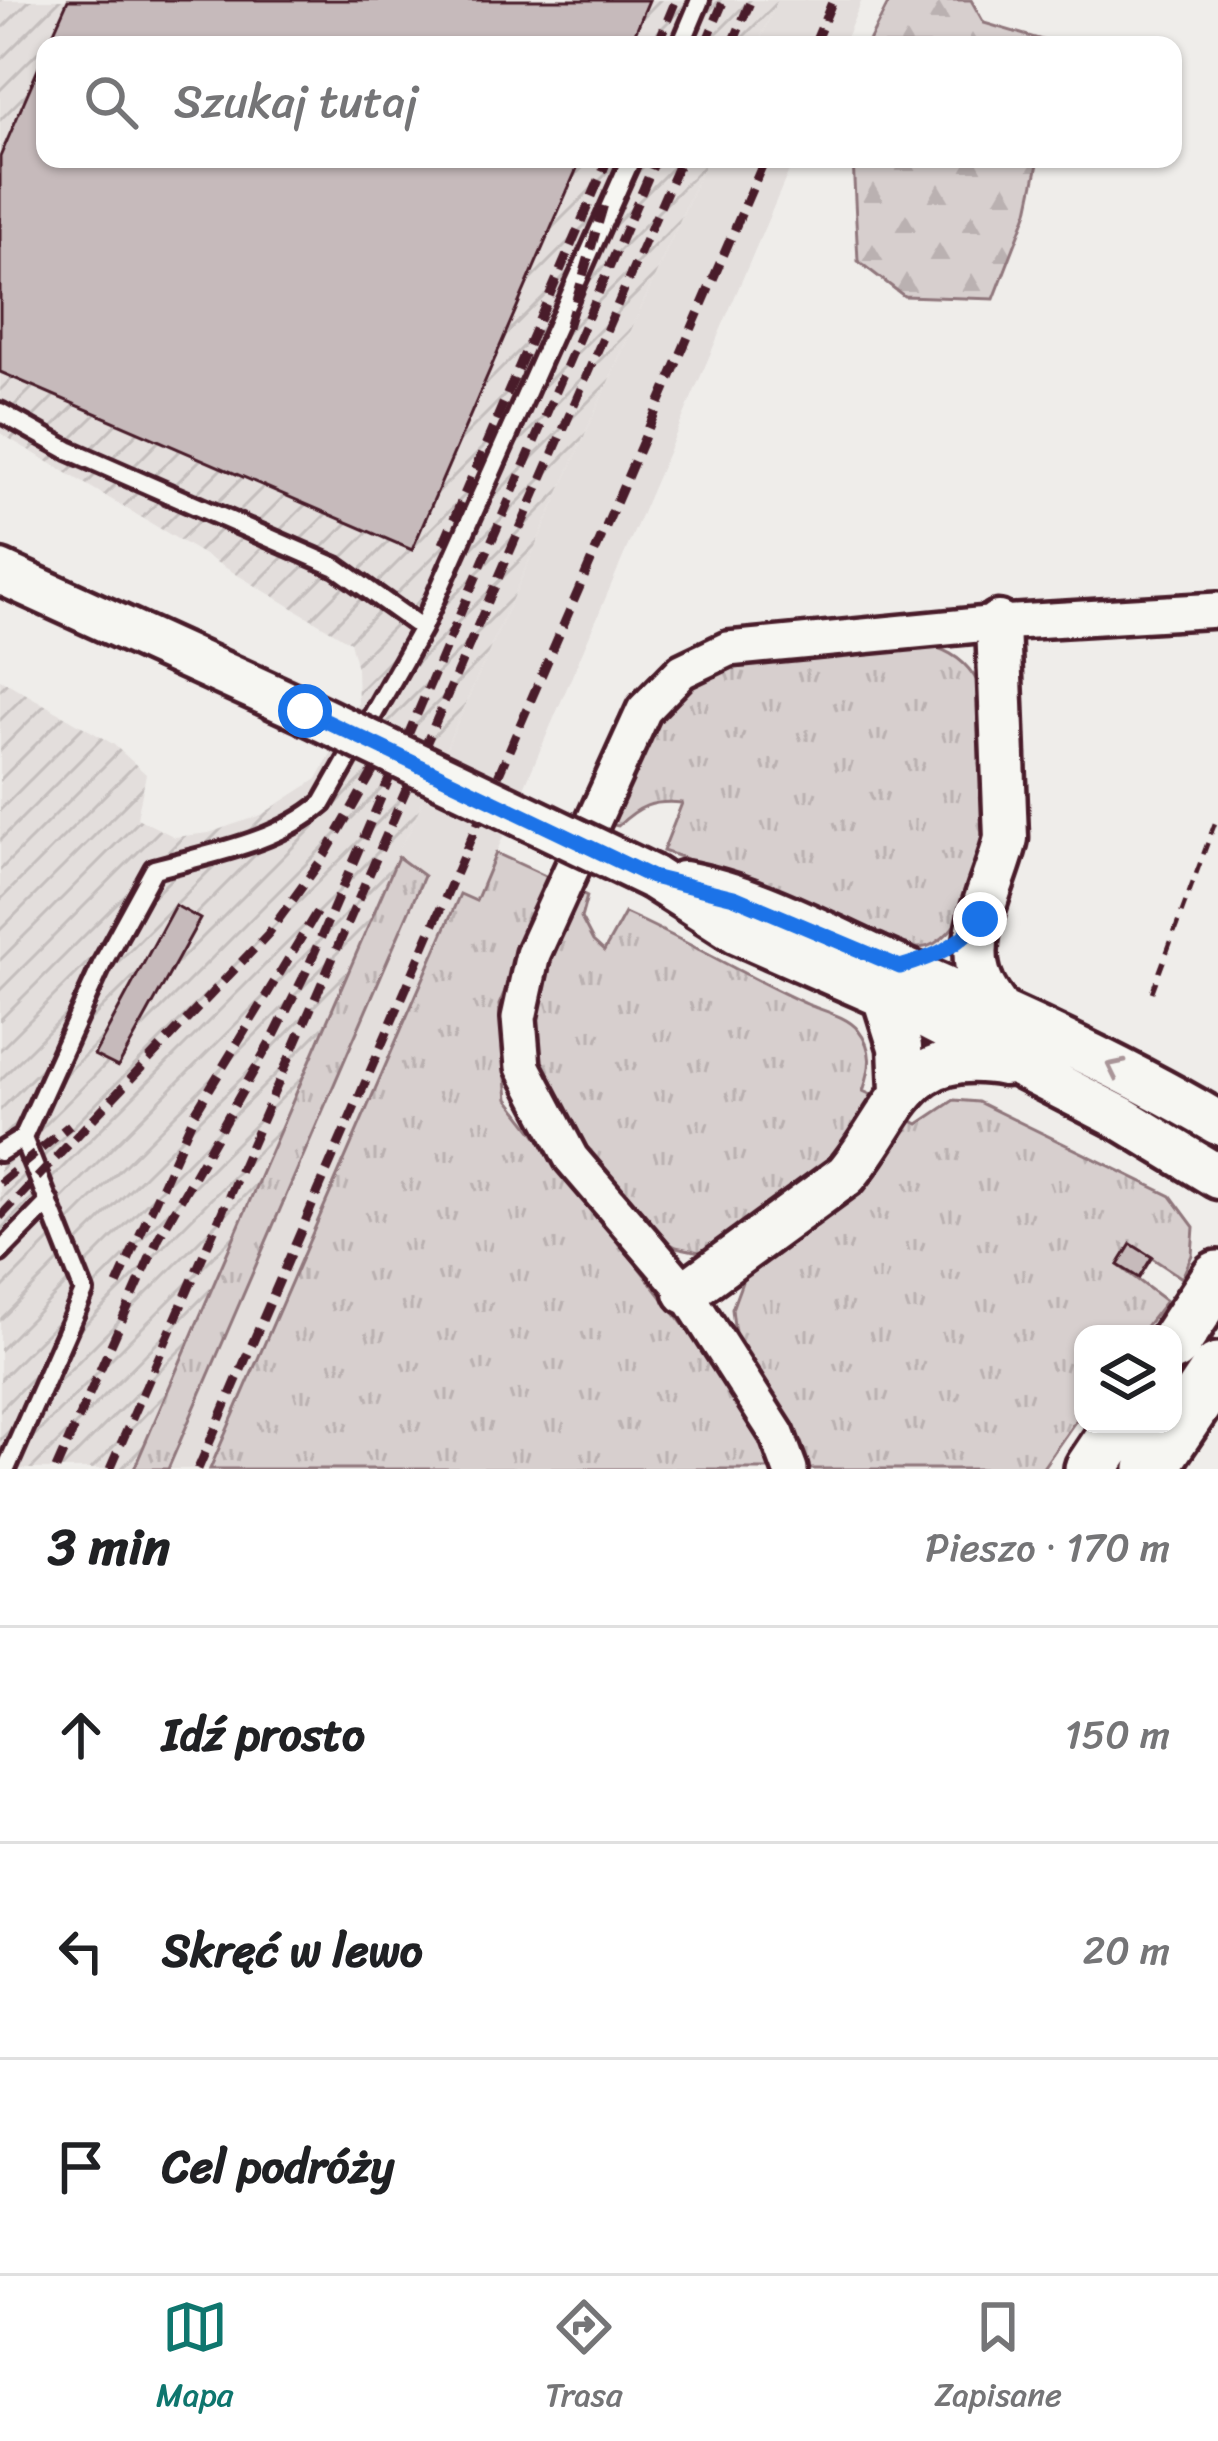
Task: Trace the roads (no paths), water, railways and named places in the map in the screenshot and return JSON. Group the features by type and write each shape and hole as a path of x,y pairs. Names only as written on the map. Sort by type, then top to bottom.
{"main road":[{"path":"1182,1331 1218,1277"},
{"path":"1151,1469 1218,1369"},
{"path":"1091,1469 1115,1433"}],"street":[{"path":"0,572 652,877 756,941 1002,1015 1218,1123"},
{"path":"790,1469 777,1435 686,1292 571,1158 523,1067 518,1018 533,954 644,710 682,671 728,649 998,623 1218,610"},
{"path":"998,623 1006,838 980,919 979,978 1002,1015"},
{"path":"892,982 964,939 980,919"},
{"path":"892,982 1021,1068 1167,1143 1218,1177"},
{"path":"892,982 902,1091"},
{"path":"686,1292 846,1175 917,1076 944,1063 971,1060 1021,1068"}],"lane":[{"path":"685,36 700,0"},
{"path":"0,1152 23,1138 102,964 154,869 275,835 323,803 422,628 628,168"},
{"path":"0,412 68,450 336,567 422,628"},
{"path":"6,1469 84,1292 23,1138"},
{"path":"0,1252 49,1202"}],"railway":[{"path":"661,36 676,0"},
{"path":"709,36 724,0"},
{"path":"736,36 751,0"},
{"path":"818,36 833,0"},
{"path":"443,544 604,168"},
{"path":"56,1469 159,1237 306,972 652,168"},
{"path":"110,1469 677,168"},
{"path":"198,1469 761,168"},
{"path":"568,327 605,201"},
{"path":"0,1217 268,934 325,855 391,740"},
{"path":"117,1285 195,1113 321,905"},
{"path":"0,1183 70,1125"}]}
